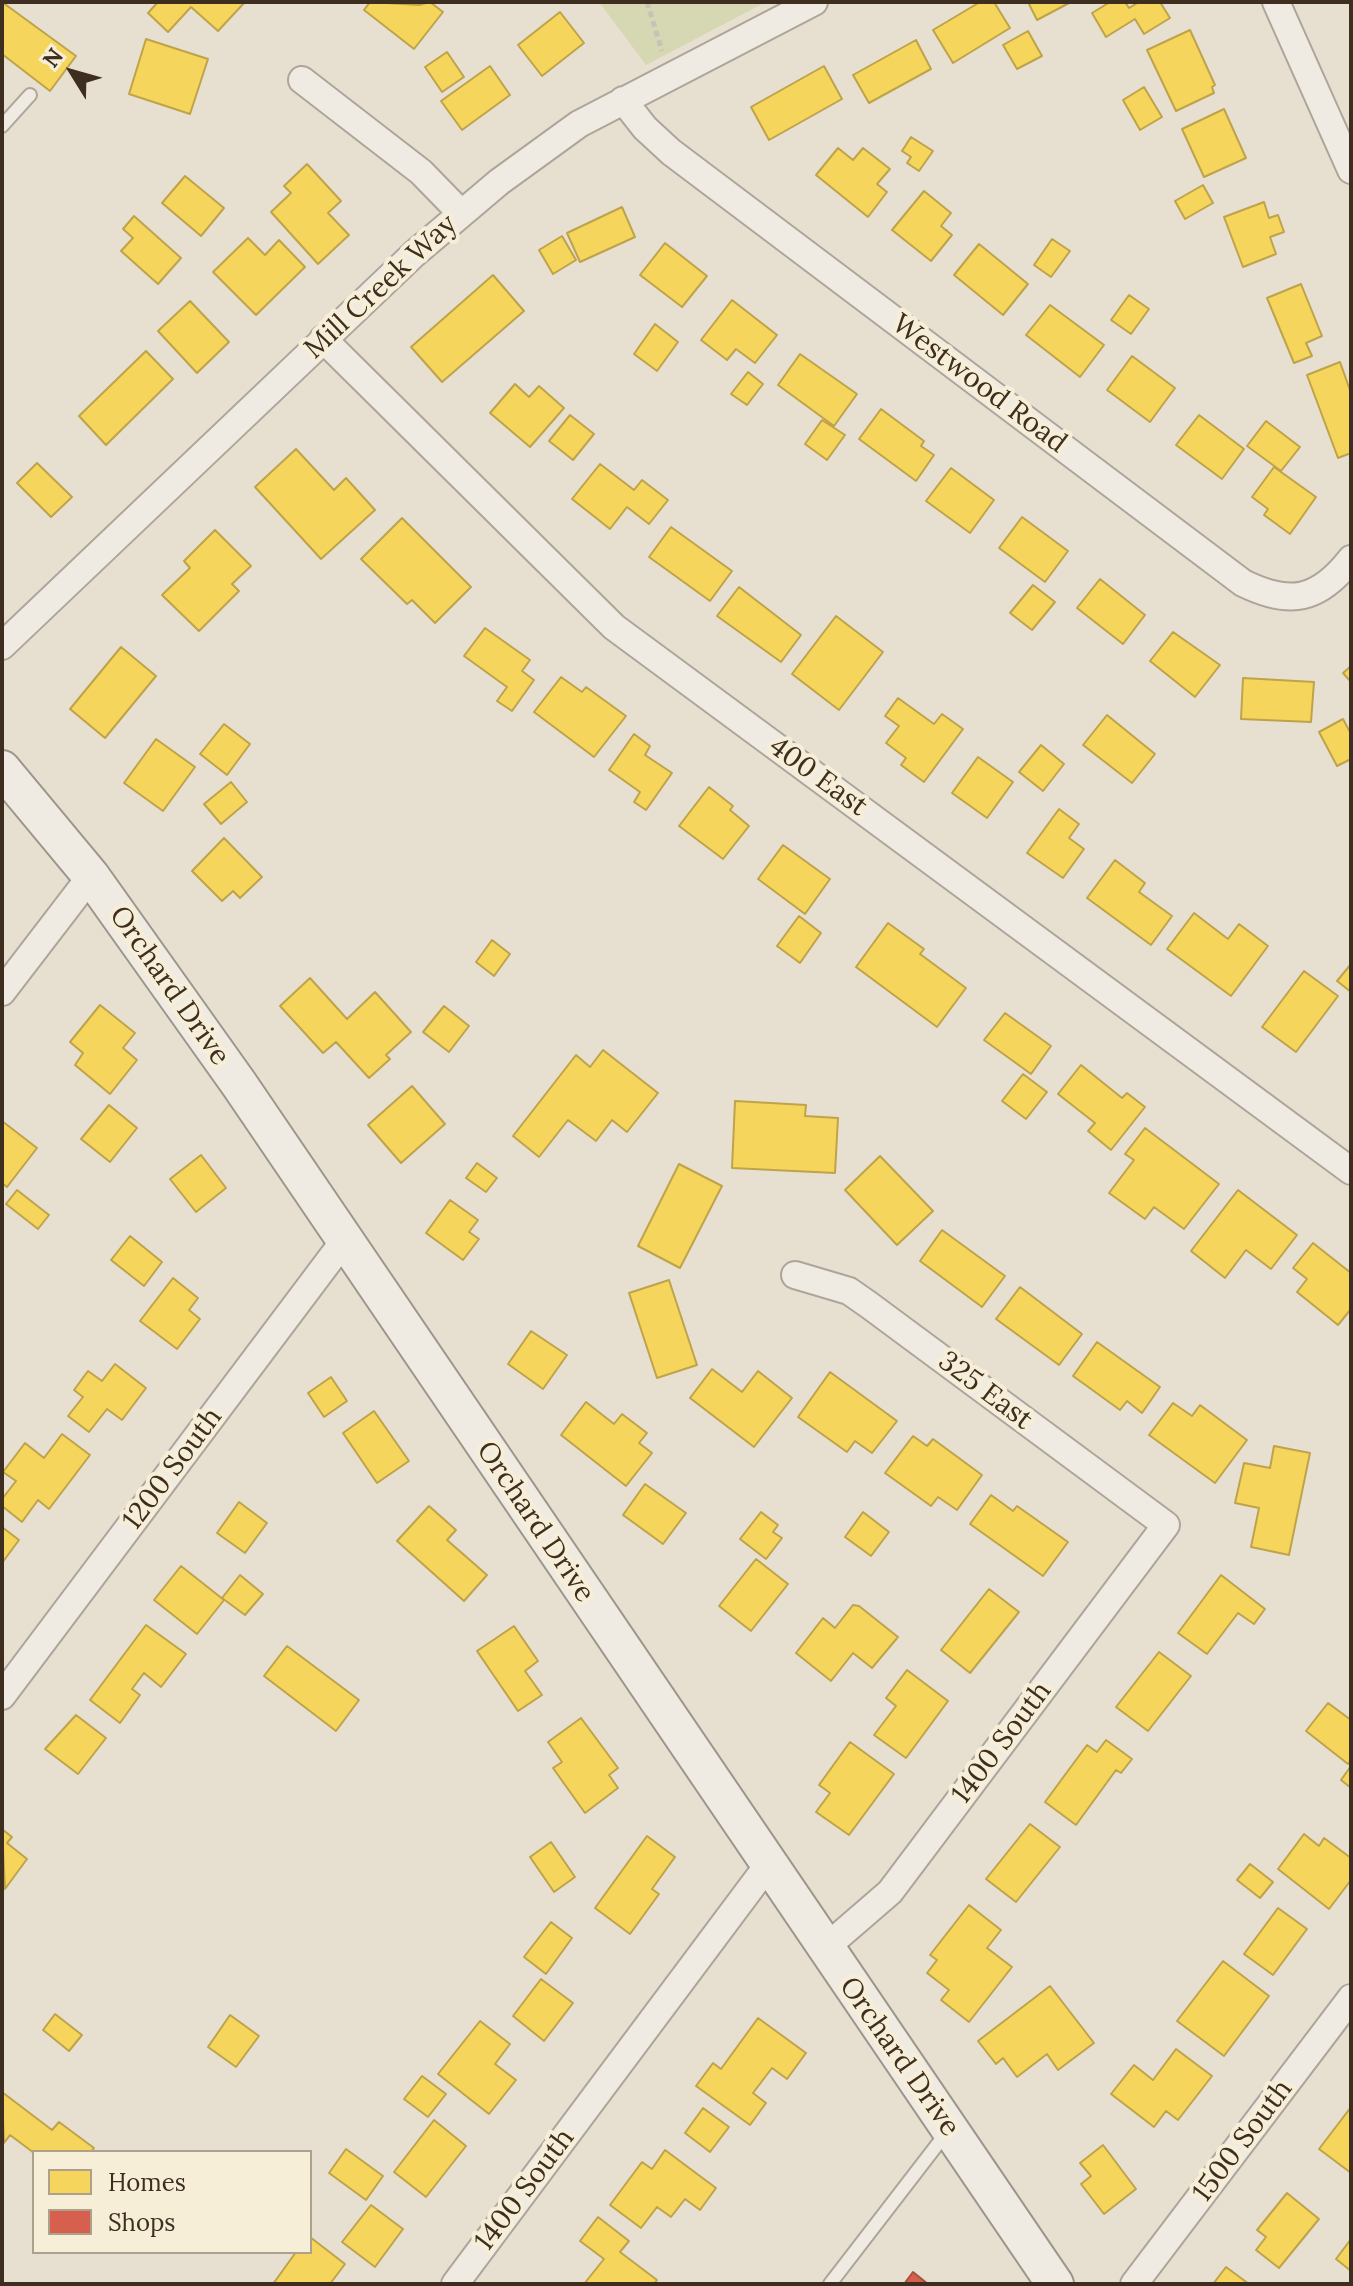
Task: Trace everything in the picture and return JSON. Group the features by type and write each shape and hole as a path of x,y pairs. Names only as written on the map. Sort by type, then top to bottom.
{"main road":[{"name":"Orchard Drive","path":"2,769 91,876 239,1084 824,1949 1055,2284"}],"street":[{"name":"Mill Creek Way","path":"2,646 323,339 461,213 549,144 623,100 814,2"},
{"path":"1276,2 1351,170"},
{"path":"302,80 421,172 461,213"},
{"name":"Westwood Road","path":"623,100 645,128 671,152 1243,583 1264,594 1288,598 1312,593 1334,581 1351,559"},
{"name":"400 East","path":"323,339 614,627 1351,1171"},
{"path":"2,992 91,876"},
{"name":"1200 South","path":"2,1696 344,1241"},
{"name":"325 East","path":"795,1275 849,1291 1166,1525"},
{"name":"1400 South","path":"824,1949 890,1892 1166,1525"},
{"name":"1400 South","path":"455,2284 768,1865"},
{"name":"1500 South","path":"1134,2284 1351,1998"}],"lane":[{"path":"2,126 30,95"},
{"path":"830,2284 949,2130"}],"path":[{"path":"647,2 663,52"}],"green space":[{"path":"599,2 763,2 764,3 646,65"}],"building: Homes":[{"path":"2,2 76,56 50,91 2,54"},
{"path":"158,2 245,2 218,31 191,7 168,32 148,13"},
{"path":"370,2 419,5 430,2 443,12 414,49 364,10"},
{"path":"980,2 994,2 1010,28 953,63 933,30"},
{"path":"1028,2 1071,2 1037,20"},
{"path":"1110,2 1125,2 1129,8 1139,2 1160,2 1170,18 1144,34 1135,19 1106,37 1092,13"},
{"path":"560,12 584,43 542,76 518,45"},
{"path":"1190,30 1215,85 1212,87 1214,93 1176,111 1147,50"},
{"path":"1028,31 1042,56 1017,69 1003,45"},
{"path":"146,39 208,59 190,114 129,94"},
{"path":"916,40 931,69 869,103 853,75"},
{"path":"447,52 464,77 442,92 425,67"},
{"path":"490,66 510,95 462,130 441,101"},
{"path":"824,66 842,99 769,140 751,107"},
{"path":"1144,87 1162,117 1140,130 1123,100"},
{"path":"1224,109 1246,158 1204,177 1182,129"},
{"path":"911,137 933,151 919,171 907,163 911,157 902,151"},
{"path":"838,148 853,160 863,148 890,169 877,184 887,192 868,217 816,175"},
{"path":"307,164 341,201 328,213 349,235 318,264 271,212 291,193 284,186"},
{"path":"185,176 224,208 201,236 162,203"},
{"path":"1203,185 1213,203 1185,219 1175,201"},
{"path":"924,191 951,213 941,226 952,235 931,261 892,230"},
{"path":"1264,202 1269,218 1278,215 1284,232 1270,237 1276,254 1243,267 1224,217"},
{"path":"622,207 635,237 580,262 567,233"},
{"path":"134,216 181,258 158,284 121,251 133,238 123,229"},
{"path":"562,236 576,260 553,274 539,250"},
{"path":"248,238 265,255 279,240 305,267 256,315 213,272"},
{"path":"1052,239 1070,251 1051,277 1034,265"},
{"path":"665,243 707,276 682,307 640,275"},
{"path":"979,244 1028,284 1003,315 954,275"},
{"path":"493,275 524,311 442,382 411,347"},
{"path":"1301,284 1322,336 1306,343 1312,356 1294,363 1267,298"},
{"path":"1129,295 1149,309 1131,334 1111,320"},
{"path":"732,300 777,335 755,363 736,349 727,360 701,340"},
{"path":"190,301 229,342 197,373 158,331"},
{"path":"1050,305 1104,345 1080,377 1026,335"},
{"path":"655,324 678,342 657,371 634,354"},
{"path":"146,351 173,379 106,445 79,416"},
{"path":"800,354 857,394 834,426 778,385"},
{"path":"1132,356 1175,388 1150,422 1107,390"},
{"path":"1340,362 1351,393 1351,453 1338,458 1307,375"},
{"path":"748,372 763,384 747,405 731,394"},
{"path":"515,384 529,397 539,386 564,408 530,447 490,413"},
{"path":"881,409 924,441 921,446 934,455 916,481 859,439"},
{"path":"570,415 594,434 573,460 549,441"},
{"path":"1199,415 1244,449 1222,479 1176,445"},
{"path":"822,420 845,435 827,460 805,444"},
{"path":"1266,421 1300,447 1281,471 1247,446"},
{"path":"296,449 334,490 346,478 375,510 321,559 255,487"},
{"path":"37,463 72,497 51,517 17,483"},
{"path":"600,464 634,490 642,480 668,500 649,524 627,507 610,529 572,499"},
{"path":"1274,467 1316,497 1290,534 1264,515 1268,509 1252,497"},
{"path":"951,468 994,500 970,533 926,501"},
{"path":"1022,517 1068,551 1045,582 999,548"},
{"path":"402,518 471,587 435,623 412,600 407,604 361,559"},
{"path":"671,527 732,571 710,601 649,557"},
{"path":"215,530 251,566 232,584 239,591 199,631 162,595 190,568 184,561"},
{"path":"1100,579 1145,615 1123,644 1077,608"},
{"path":"1033,585 1055,602 1032,630 1010,613"},
{"path":"739,587 801,635 781,662 717,616"},
{"path":"836,616 883,652 839,710 792,674"},
{"path":"485,628 530,660 522,671 534,680 512,711 497,701 507,687 464,656"},
{"path":"1173,632 1220,665 1195,697 1150,661"},
{"path":"121,647 156,676 105,738 70,709"},
{"path":"1351,666 1351,682 1343,673"},
{"path":"561,677 582,692 586,687 626,716 594,757 534,712"},
{"path":"1243,678 1314,682 1311,722 1241,719"},
{"path":"898,698 934,724 942,714 963,729 924,782 901,765 906,758 886,743 899,726 885,716"},
{"path":"1107,715 1155,754 1132,783 1083,745"},
{"path":"1343,719 1351,734 1351,759 1337,766 1319,732"},
{"path":"224,724 250,744 227,775 200,754"},
{"path":"634,734 650,746 645,755 672,773 646,810 634,802 640,792 609,770"},
{"path":"156,739 195,767 163,811 124,783"},
{"path":"1041,745 1064,764 1043,791 1019,772"},
{"path":"978,757 1013,782 987,818 952,793"},
{"path":"231,782 247,802 221,824 204,804"},
{"path":"709,787 733,806 730,810 749,826 723,859 679,826"},
{"path":"1059,809 1079,824 1069,838 1084,849 1063,878 1027,853"},
{"path":"224,838 262,877 240,898 233,891 222,901 192,871"},
{"path":"783,845 830,879 805,914 758,879"},
{"path":"1115,860 1145,883 1139,892 1172,916 1151,945 1087,898"},
{"path":"1194,913 1228,939 1239,924 1268,946 1231,996 1167,949"},
{"path":"799,916 821,933 800,963 777,946"},
{"path":"888,923 924,949 920,954 966,988 937,1027 856,967"},
{"path":"492,940 510,954 494,976 476,962"},
{"path":"1351,964 1351,992 1337,981"},
{"path":"1304,971 1338,996 1296,1052 1262,1027"},
{"path":"310,978 347,1019 375,992 411,1032 386,1055 390,1059 369,1078 336,1042 323,1053 280,1006"},
{"path":"100,1005 135,1033 123,1048 137,1060 110,1094 75,1065 83,1053 70,1042"},
{"path":"444,1006 469,1026 449,1052 423,1032"},
{"path":"1005,1013 1051,1046 1031,1074 984,1040"},
{"path":"603,1050 658,1093 627,1132 612,1120 596,1141 568,1120 539,1157 513,1136 576,1055 590,1067"},
{"path":"1081,1065 1122,1098 1127,1093 1145,1107 1111,1150 1088,1131 1095,1123 1058,1094"},
{"path":"1023,1074 1047,1092 1026,1119 1002,1101"},
{"path":"412,1086 445,1124 401,1163 368,1125"},
{"path":"735,1101 806,1105 805,1116 838,1118 835,1173 732,1168"},
{"path":"109,1105 137,1128 110,1162 81,1139"},
{"path":"2,1121 37,1148 7,1187 2,1183"},
{"path":"1145,1128 1219,1184 1184,1229 1154,1207 1145,1219 1109,1193 1134,1160 1125,1154"},
{"path":"201,1155 226,1188 196,1212 170,1179"},
{"path":"880,1156 933,1211 897,1245 845,1190"},
{"path":"477,1163 497,1178 486,1192 466,1178"},
{"path":"679,1164 722,1186 680,1268 638,1246"},
{"path":"17,1190 49,1215 38,1229 6,1204"},
{"path":"1238,1190 1297,1235 1271,1269 1246,1250 1225,1278 1191,1251"},
{"path":"450,1200 478,1220 469,1232 479,1239 463,1260 426,1233"},
{"path":"942,1230 1005,1276 982,1307 920,1261"},
{"path":"130,1236 162,1262 144,1286 111,1260"},
{"path":"1313,1243 1351,1273 1351,1309 1338,1325 1297,1292 1307,1279 1293,1268"},
{"path":"173,1278 198,1298 189,1310 200,1319 177,1349 140,1321"},
{"path":"669,1280 697,1365 657,1378 629,1293"},
{"path":"1020,1287 1082,1334 1059,1365 996,1319"},
{"path":"531,1331 567,1355 543,1389 508,1364"},
{"path":"1097,1342 1160,1387 1142,1413 1127,1401 1120,1410 1073,1376"},
{"path":"115,1364 146,1388 122,1420 107,1409 89,1432 68,1416 83,1397 74,1390 88,1371 102,1381"},
{"path":"712,1369 742,1392 758,1371 792,1398 754,1447 690,1398"},
{"path":"830,1372 897,1421 872,1453 855,1441 847,1452 798,1417"},
{"path":"331,1377 347,1401 324,1417 308,1393"},
{"path":"586,1402 614,1424 622,1414 647,1433 639,1443 652,1453 626,1486 561,1435"},
{"path":"1173,1403 1192,1416 1200,1405 1247,1440 1215,1483 1149,1435"},
{"path":"374,1411 409,1461 377,1483 343,1433"},
{"path":"62,1434 90,1455 49,1509 38,1500 22,1522 2,1506 2,1499 16,1481 3,1472 25,1443 44,1458"},
{"path":"913,1436 927,1446 933,1439 982,1475 957,1510 938,1497 931,1506 885,1473"},
{"path":"1274,1446 1310,1453 1289,1555 1251,1547 1259,1508 1235,1503 1244,1463 1270,1468"},
{"path":"645,1484 686,1513 663,1544 623,1515"},
{"path":"991,1495 1013,1511 1017,1506 1068,1542 1043,1576 970,1524"},
{"path":"239,1502 267,1523 245,1553 217,1533"},
{"path":"429,1506 456,1530 447,1540 487,1575 464,1601 397,1541"},
{"path":"761,1512 778,1525 773,1532 782,1538 766,1559 740,1539"},
{"path":"863,1512 889,1532 871,1556 845,1537"},
{"path":"2,1527 19,1540 2,1563"},
{"path":"756,1559 788,1584 751,1631 719,1606"},
{"path":"181,1566 224,1600 197,1634 154,1600"},
{"path":"240,1575 263,1594 245,1615 222,1598"},
{"path":"1221,1575 1265,1609 1254,1624 1238,1613 1207,1654 1178,1633"},
{"path":"989,1589 1019,1612 970,1673 941,1650"},
{"path":"853,1605 859,1606 898,1637 872,1668 853,1653 831,1681 796,1653 823,1618 835,1628"},
{"path":"146,1625 186,1654 161,1687 144,1673 132,1689 140,1695 120,1723 90,1700"},
{"path":"514,1626 538,1661 525,1671 542,1695 518,1711 477,1651"},
{"path":"287,1646 359,1700 336,1731 264,1676"},
{"path":"1159,1652 1191,1676 1148,1731 1116,1707"},
{"path":"907,1670 948,1701 906,1758 874,1735 896,1706 886,1698"},
{"path":"1328,1703 1351,1720 1351,1760 1348,1764 1306,1731"},
{"path":"76,1715 106,1738 78,1774 45,1749"},
{"path":"581,1718 618,1768 609,1775 618,1788 585,1813 553,1768 562,1762 548,1742"},
{"path":"1106,1740 1132,1759 1121,1773 1116,1770 1076,1825 1045,1802 1087,1745 1097,1752"},
{"path":"850,1742 894,1774 849,1835 816,1812 830,1793 819,1785"},
{"path":"1351,1766 1351,1788 1341,1780"},
{"path":"1030,1824 1060,1847 1016,1902 986,1879"},
{"path":"2,1829 12,1837 7,1843 27,1859 5,1889"},
{"path":"1304,1834 1319,1846 1324,1838 1351,1858 1351,1880 1329,1909 1278,1869"},
{"path":"647,1836 675,1857 652,1889 659,1894 630,1934 595,1908"},
{"path":"551,1842 575,1877 554,1892 530,1857"},
{"path":"1250,1864 1273,1882 1260,1898 1237,1880"},
{"path":"969,1905 1001,1930 987,1948 1012,1967 969,2022 941,2000 949,1990 927,1973 937,1960 930,1955"},
{"path":"1278,1908 1307,1929 1273,1975 1244,1954"},
{"path":"551,1922 572,1938 546,1974 524,1957"},
{"path":"1223,1961 1269,1996 1224,2056 1177,2021"},
{"path":"541,1979 573,2003 544,2041 513,2016"},
{"path":"1050,1986 1094,2043 1058,2070 1047,2054 1017,2077 1003,2058 996,2064 978,2041"},
{"path":"55,2014 82,2035 69,2051 43,2030"},
{"path":"230,2015 259,2036 236,2067 208,2047"},
{"path":"758,2018 806,2053 787,2079 772,2068 753,2093 766,2103 750,2125 696,2086 713,2063 721,2069"},
{"path":"480,2021 510,2044 495,2064 516,2080 489,2114 438,2074"},
{"path":"1176,2049 1212,2076 1178,2120 1166,2111 1154,2127 1111,2094 1134,2065 1153,2080"},
{"path":"422,2076 446,2094 428,2117 404,2099"},
{"path":"2,2092 52,2130 59,2122 94,2148 32,2152 10,2135 4,2143"},
{"path":"1351,2107 1351,2173 1319,2149"},
{"path":"703,2108 729,2127 710,2152 685,2133"},
{"path":"434,2120 466,2146 426,2197 394,2172"},
{"path":"1103,2145 1136,2189 1104,2214 1081,2184 1091,2176 1080,2163"},
{"path":"346,2149 383,2176 366,2200 329,2173"},
{"path":"665,2150 716,2188 700,2210 685,2199 671,2217 657,2207 641,2228 610,2205 642,2162 652,2169"},
{"path":"1287,2193 1319,2219 1279,2268 1256,2250 1266,2237 1257,2230"},
{"path":"371,2205 403,2229 375,2267 342,2242"},
{"path":"598,2217 629,2241 620,2252 657,2280 654,2284 584,2284 604,2259 580,2241"},
{"path":"312,2239 345,2264 330,2284 273,2284 295,2254 312,2254"},
{"path":"1351,2239 1351,2271 1336,2259"},
{"path":"1226,2267 1249,2284 1213,2284"}],"building: Shops":[{"path":"913,2272 928,2284 904,2284"}]}
